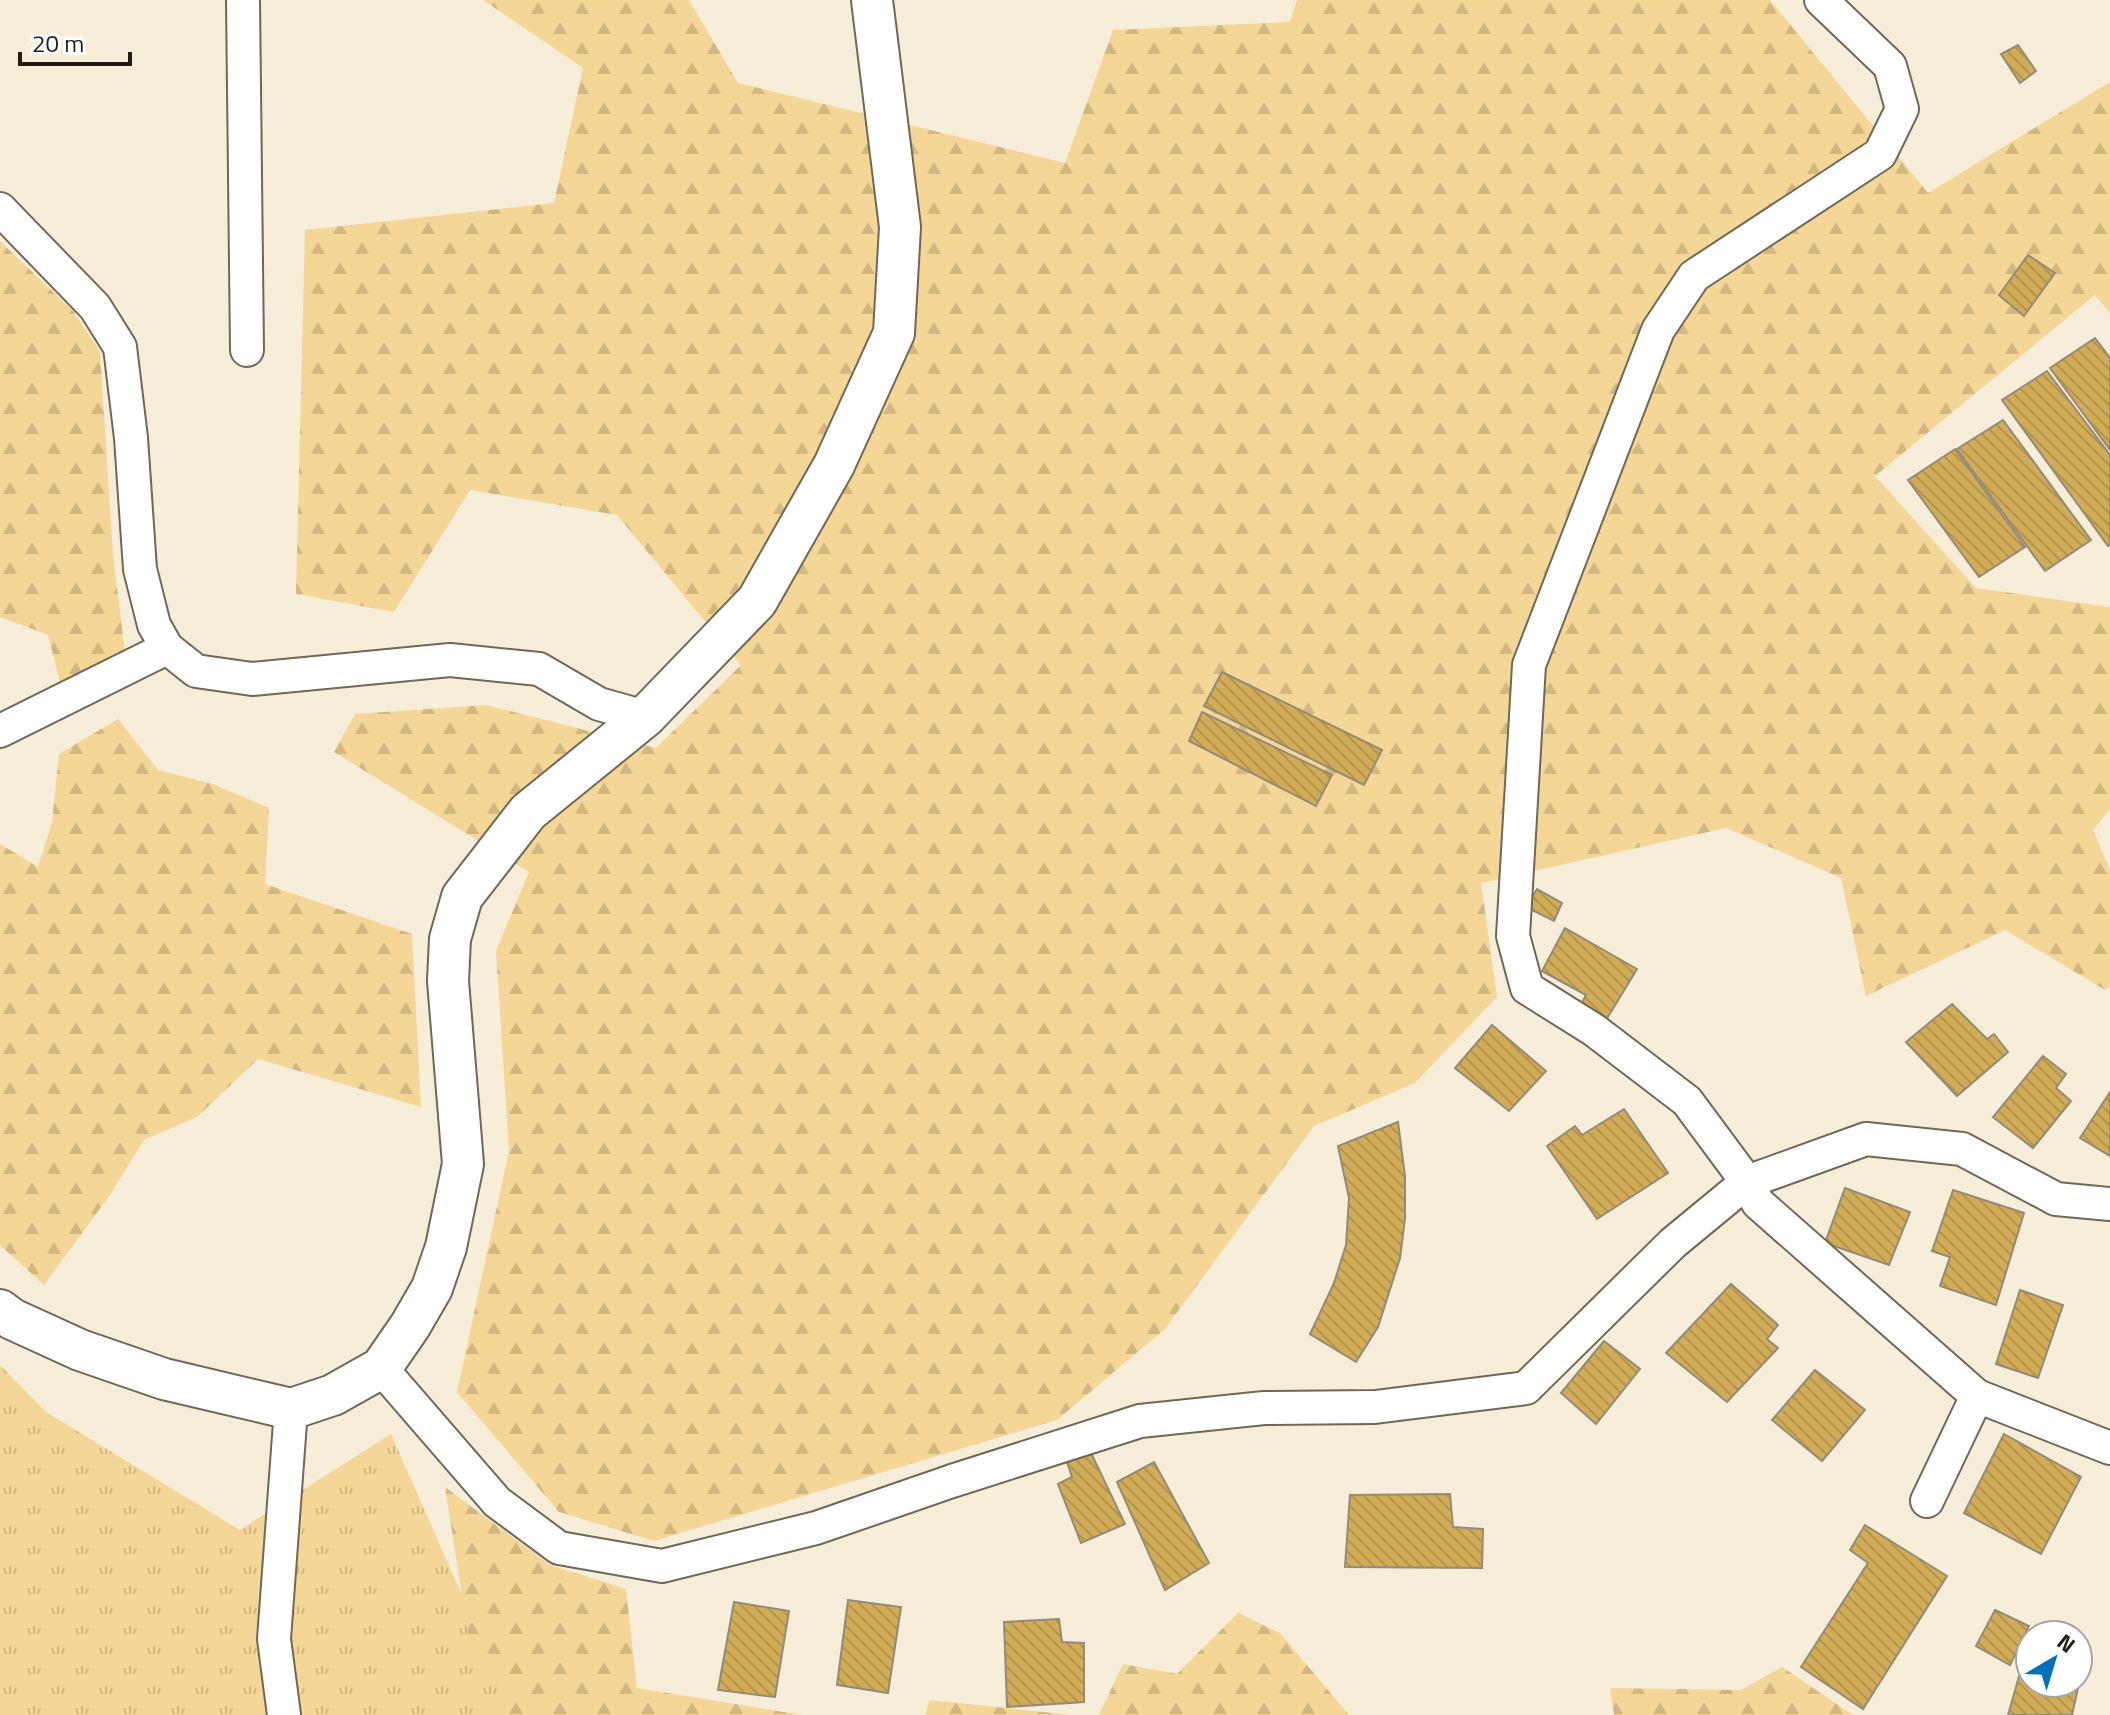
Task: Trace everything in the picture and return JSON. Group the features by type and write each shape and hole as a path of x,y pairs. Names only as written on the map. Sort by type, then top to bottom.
{"street":[{"path":"243,0 247,350"},
{"path":"0,1310 12,1319 80,1350 164,1379 291,1409 333,1395 381,1368 410,1326 432,1288 446,1247 463,1164 448,981 450,939 462,897 528,812 645,717 757,601 834,465 894,333 900,227 872,0"},
{"path":"1821,0 1890,66 1902,109 1880,154 1694,276 1658,330 1529,665 1513,936 1527,988 1594,1030 1687,1101 1747,1182 1758,1203 1977,1396 2110,1448"},
{"path":"0,209 95,307 120,347 130,425 140,569 154,625 167,648 196,671 252,679 450,660 539,669 599,704 645,717"},
{"path":"0,731 167,648"},
{"path":"381,1368 497,1502 559,1548 662,1566 816,1528 1140,1421 1264,1408 1375,1407 1526,1388 1673,1243 1747,1182 1866,1139 1962,1149 2056,1199 2110,1204"},
{"path":"1927,1501 1977,1396"},
{"path":"284,1715 274,1639 291,1409"}],"green space":[{"path":"483,0 689,0 738,83 1065,163 1113,30 1290,22 1297,0 1770,0 1928,193 2110,82 2110,313 2095,295 1875,476 1976,588 2110,607 2110,809 2093,830 2110,870 2110,986 2105,990 2005,930 1866,996 1841,878 1726,828 1481,883 1497,997 1415,1083 1314,1126 1165,1329 1057,1420 654,1541 559,1512 457,1392 509,1151 496,951 529,872 334,752 355,714 486,705 656,748 741,665 617,515 470,490 394,612 296,594 305,230 554,203 583,68"},
{"path":"0,241 73,311 100,351 113,554 125,652 60,682 48,635 0,617"},
{"path":"118,719 158,770 213,784 269,808 265,884 412,934 421,1107 258,1059 197,1117 144,1140 110,1195 44,1285 0,1245 0,844 38,867 52,822 59,754"},
{"path":"0,1365 46,1412 240,1530 391,1434 515,1715 0,1715"},
{"path":"445,1487 550,1565 626,1589 637,1688 802,1715 500,1715 502,1684 470,1647"},
{"path":"1238,1613 1280,1633 1349,1715 1099,1715 1123,1664 1177,1674"},
{"path":"1782,1667 1853,1715 1614,1715 1610,1688 1741,1690"},
{"path":"929,1700 1072,1715 926,1715"}],"building":[{"path":"2018,45 2036,71 2020,83 2001,54"},
{"path":"2028,255 2055,273 2024,316 1999,295"},
{"path":"2095,338 2110,358 2110,450 2050,368"},
{"path":"2047,371 2110,455 2108,546 2002,400"},
{"path":"2003,420 2091,540 2045,571 1957,449"},
{"path":"1955,449 2025,547 1979,577 1908,480"},
{"path":"1222,672 1382,750 1364,785 1204,706"},
{"path":"1202,712 1332,775 1316,806 1189,741"},
{"path":"1537,889 1562,903 1554,921 1526,907"},
{"path":"1565,928 1637,969 1606,1020 1580,1006 1586,995 1542,971"},
{"path":"1952,1004 1987,1039 1994,1034 2008,1052 1957,1096 1906,1042"},
{"path":"1492,1025 1546,1071 1509,1111 1455,1068"},
{"path":"2043,1056 2066,1074 2056,1088 2071,1101 2033,1148 1993,1117"},
{"path":"2110,1092 2110,1156 2080,1138"},
{"path":"1624,1109 1668,1173 1597,1219 1547,1146 1575,1126 1582,1135"},
{"path":"1398,1122 1405,1176 1405,1218 1400,1258 1378,1327 1356,1362 1310,1334 1334,1283 1346,1245 1349,1198 1338,1146"},
{"path":"1845,1188 1910,1212 1889,1265 1825,1243"},
{"path":"1953,1190 2024,1213 1996,1305 1940,1286 1950,1257 1932,1251"},
{"path":"1731,1284 1778,1325 1767,1339 1778,1348 1727,1402 1666,1353"},
{"path":"2020,1290 2063,1305 2038,1378 1996,1364"},
{"path":"1604,1341 1640,1369 1596,1424 1561,1393"},
{"path":"1815,1370 1865,1410 1822,1461 1772,1420"},
{"path":"2004,1434 2081,1477 2041,1554 1964,1513"},
{"path":"1091,1453 1125,1524 1081,1543 1058,1484 1072,1477 1067,1462"},
{"path":"1154,1462 1209,1563 1165,1590 1117,1482"},
{"path":"1450,1494 1453,1527 1483,1529 1482,1568 1345,1567 1350,1495"},
{"path":"1865,1525 1947,1576 1863,1709 1801,1667 1868,1563 1850,1550"},
{"path":"848,1600 901,1607 888,1693 837,1685"},
{"path":"734,1602 789,1611 775,1697 718,1690"},
{"path":"1995,1610 2014,1619 2014,1657 2010,1665 1976,1646"},
{"path":"1059,1619 1062,1642 1084,1643 1084,1702 1007,1707 1004,1622"},
{"path":"2014,1694 2014,1699 2076,1699 2072,1715 2008,1715"}]}
